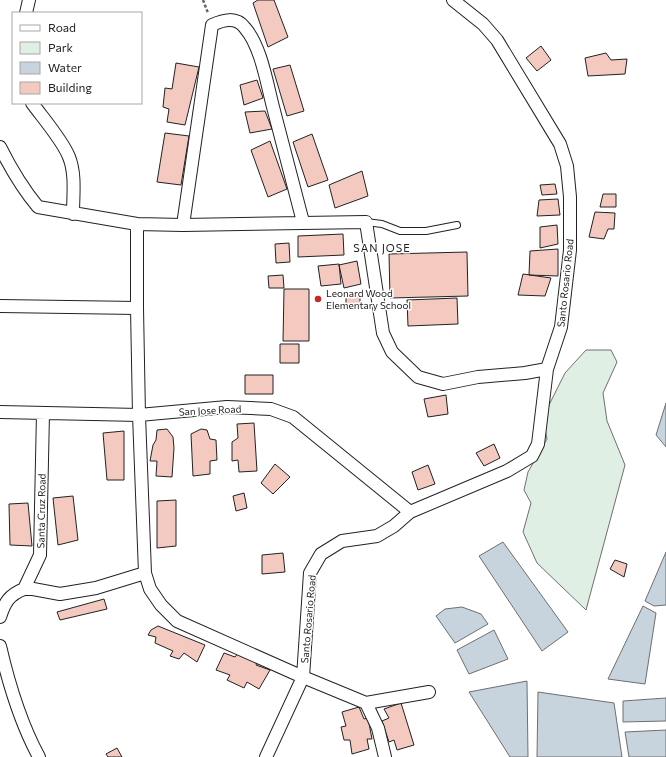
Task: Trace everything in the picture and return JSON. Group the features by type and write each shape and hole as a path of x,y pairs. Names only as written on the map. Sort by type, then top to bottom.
{"street":[{"path":"26,12 29,0"},
{"name":"Santo Rosario Road","path":"266,757 288,713 303,677 310,573 320,554 342,541 377,536 394,526 410,512 507,471 532,456 538,444 547,369 561,327 570,250 570,197 567,166 560,144 497,40 483,24 452,0"},
{"path":"183,225 212,25 223,20 235,20 245,27 254,43 264,72 303,222"},
{"path":"33,104 61,143 69,157 73,170 73,214"},
{"path":"0,147 13,173 26,193 38,207 137,224 183,225 366,222 383,333 392,352 418,377 443,384 478,377 525,373 547,369"},
{"path":"137,224 136,308 139,415 145,574 150,589 161,605 176,621 366,703 429,692"},
{"path":"0,306 136,308"},
{"name":"San Jose Road","path":"0,412 139,415 227,407 271,409 293,416 410,512"},
{"name":"Santa Cruz Road","path":"0,617 4,607 13,593 24,589 40,556 42,413"},
{"path":"24,589 34,589 60,594 96,588 145,574"},
{"path":"0,646 10,690 30,740 39,757"},
{"path":"366,703 378,728 385,757"}],"lane":[{"path":"366,222 382,224 400,231 426,231 457,225"}],"green space":[{"path":"586,350 611,350 617,362 603,393 607,421 625,465 586,610 537,563 523,532 531,503 524,490 528,472 547,439 544,424 547,409 565,373"}],"water":[{"path":"666,403 666,447 656,435"},
{"path":"503,542 568,632 542,651 479,556"},
{"path":"666,552 666,605 654,606 645,601"},
{"path":"643,606 656,613 645,684 608,679"},
{"path":"462,607 481,614 488,624 455,643 436,616 445,609"},
{"path":"494,630 508,659 469,674 457,650"},
{"path":"527,681 528,757 510,757 469,692"},
{"path":"538,692 614,703 622,757 537,757"},
{"path":"666,698 666,721 623,722 623,701"},
{"path":"666,730 666,757 629,757 625,732"}],"building":[{"path":"258,0 274,0 288,37 268,47 253,3"},
{"path":"541,46 551,60 537,71 526,58"},
{"path":"606,53 611,60 627,59 625,74 588,76 585,58"},
{"path":"176,63 199,67 185,125 167,122 169,109 163,107 165,88 172,89"},
{"path":"290,65 304,111 287,116 273,69"},
{"path":"257,80 263,98 244,105 240,85"},
{"path":"265,111 272,129 250,133 245,112"},
{"path":"165,133 189,136 181,185 157,182"},
{"path":"312,134 328,180 308,187 293,142"},
{"path":"270,141 287,189 268,197 251,150"},
{"path":"362,171 368,196 335,208 329,185"},
{"path":"555,184 557,194 542,195 540,185"},
{"path":"603,194 616,194 616,207 600,207"},
{"path":"558,199 560,215 537,216 539,200"},
{"path":"595,212 615,213 614,229 608,229 604,239 589,237"},
{"path":"557,225 558,244 540,248 540,227"},
{"path":"343,234 344,255 298,257 298,236"},
{"path":"289,243 290,262 276,263 275,244"},
{"path":"558,249 558,276 529,275 530,251"},
{"path":"467,252 468,296 390,298 389,254"},
{"path":"357,261 361,284 344,288 339,265"},
{"path":"339,264 341,284 321,286 318,266"},
{"path":"523,274 551,278 545,296 518,295"},
{"path":"283,275 284,288 269,288 268,276"},
{"path":"284,289 309,289 309,341 283,341"},
{"path":"346,295 360,295 360,309 346,309"},
{"path":"457,298 458,324 408,326 407,300"},
{"path":"280,344 299,344 299,363 280,363"},
{"path":"245,375 273,375 273,394 245,394"},
{"path":"446,395 448,414 428,417 424,399"},
{"path":"254,423 257,471 239,472 238,460 232,461 232,442 238,438 237,424"},
{"path":"167,429 173,437 174,448 172,477 156,476 157,461 150,461 153,445 156,440 157,430"},
{"path":"201,429 207,430 210,439 216,440 217,460 210,461 210,474 193,476 191,434"},
{"path":"124,431 124,480 107,480 103,433"},
{"path":"494,444 500,458 484,466 476,453"},
{"path":"275,464 290,477 273,494 261,483"},
{"path":"428,465 435,484 418,490 412,472"},
{"path":"244,493 247,508 236,511 233,496"},
{"path":"73,496 78,540 58,545 53,498"},
{"path":"176,500 176,546 157,548 157,501"},
{"path":"28,503 32,546 10,545 9,504"},
{"path":"283,553 285,572 262,574 262,555"},
{"path":"615,560 627,564 624,577 610,569"},
{"path":"104,599 107,609 60,620 57,612"},
{"path":"158,626 205,645 197,662 184,653 179,659 170,656 173,651 155,643 156,637 148,635 151,630"},
{"path":"224,653 235,657 238,653 258,661 256,665 270,670 259,689 247,682 244,688 227,680 230,675 216,670"},
{"path":"401,703 414,745 397,750 394,740 389,742 382,721 389,718 384,709"},
{"path":"359,707 364,719 368,718 372,739 367,739 369,749 352,754 350,740 344,740 341,727 346,726 342,712"},
{"path":"117,748 122,757 108,757 106,754"}],"place":[{"name":"Leonard Wood Elementary School","path":"318,299"}],"district":[{"name":"SAN JOSE","path":"382,247"}]}
